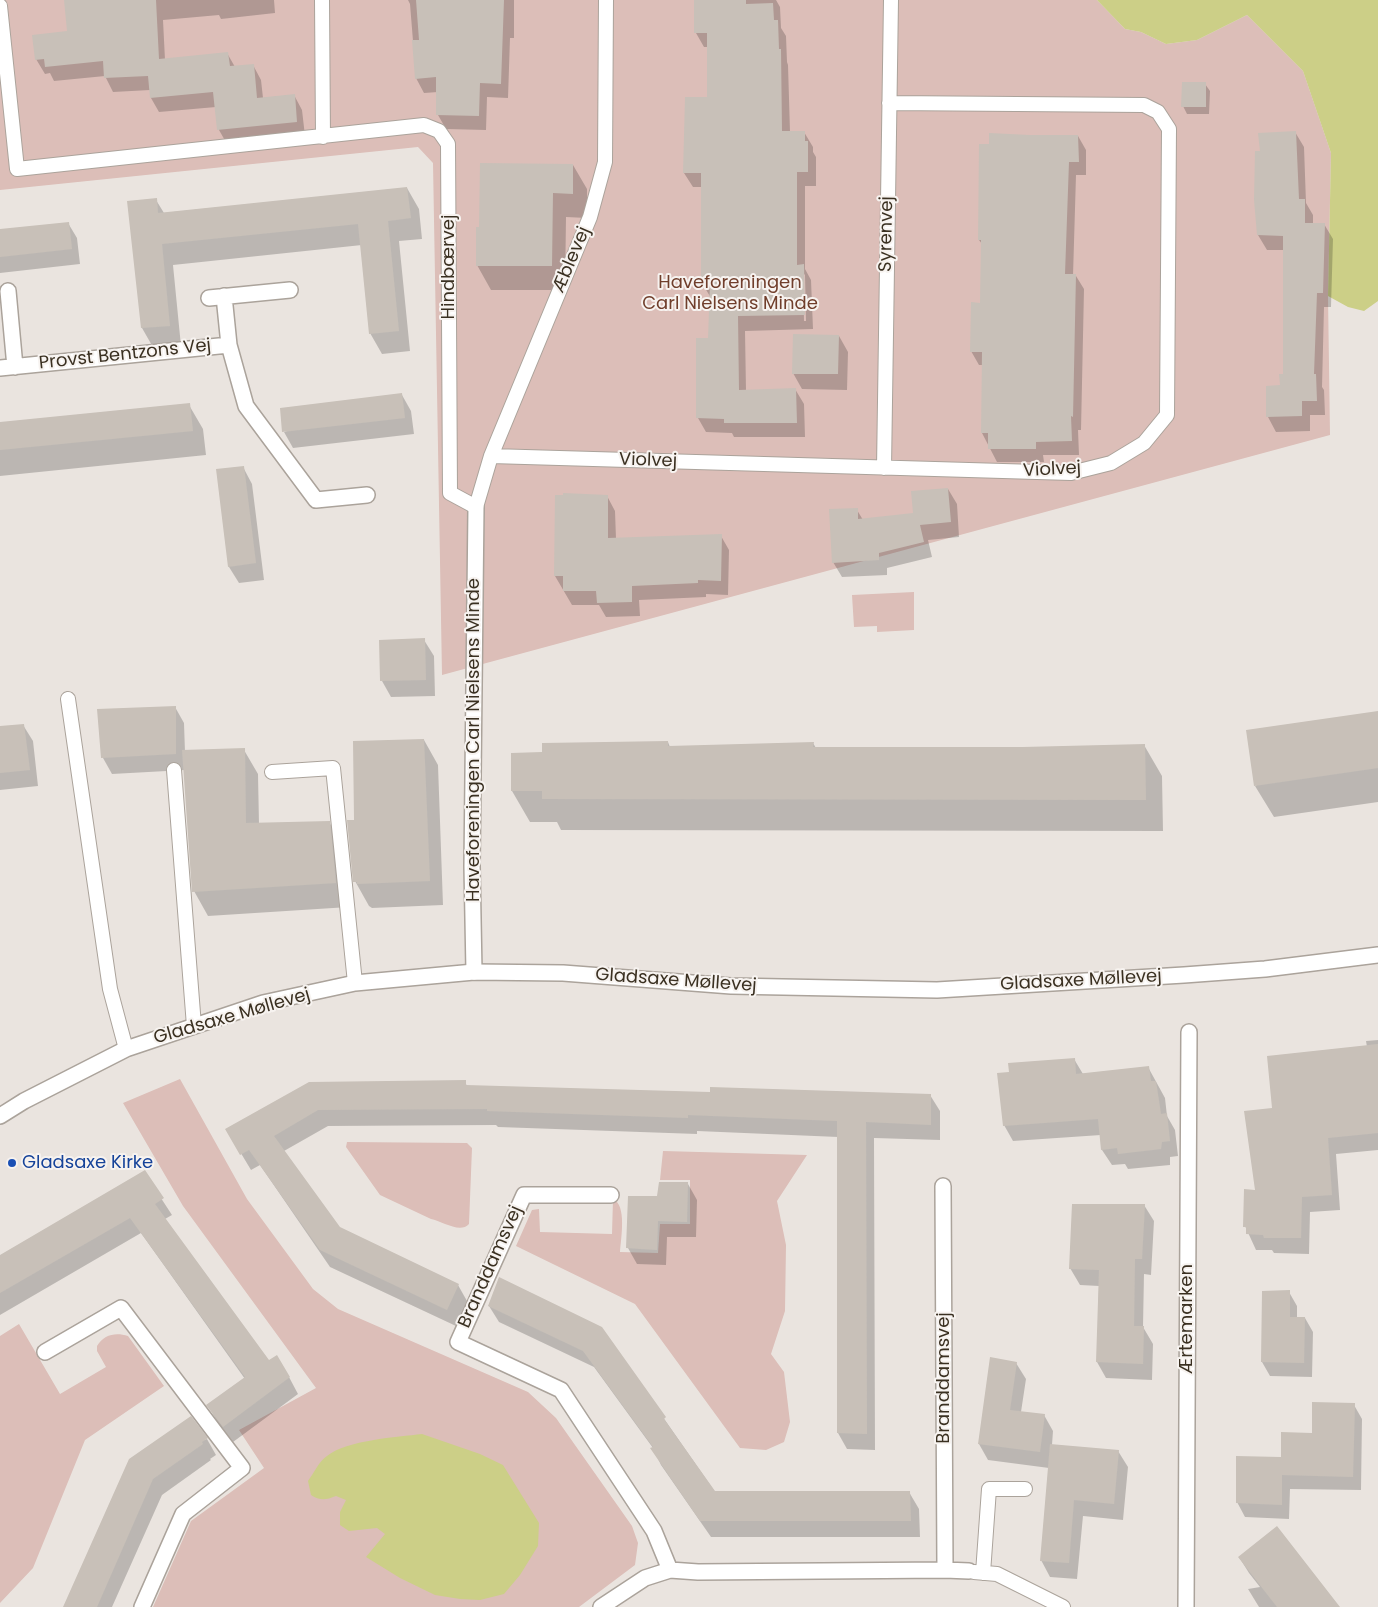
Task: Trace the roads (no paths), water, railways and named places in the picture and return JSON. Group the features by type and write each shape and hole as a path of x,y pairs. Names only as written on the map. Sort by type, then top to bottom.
{"street":[{"path":"7,367 8,290"},
{"path":"229,345 216,297 290,290"},
{"name":"Provst Bentzons Vej","path":"7,367 229,345 246,406 316,500 367,495"},
{"name":"Haveforeningen Carl Nielsens Minde","path":"474,972 472,856 476,507"},
{"name":"Gladsaxe Møllevej","path":"0,1116 24,1100 126,1049 263,1003 355,983 474,972 563,973 732,986 937,990 1265,969 1378,955"},
{"name":"Ærtemarken","path":"1186,1607 1189,1032"},
{"name":"Branddamsvej","path":"943,1186 945,1570"},
{"name":"Branddamsvej","path":"611,1195 524,1195 458,1342 561,1390 654,1531 670,1570"},
{"path":"45,1352 121,1308 242,1468 183,1514 142,1607"},
{"path":"601,1607 645,1578 670,1570 698,1572 945,1570 976,1572"}],"lane":[{"path":"322,0 323,137"},
{"name":"Æblevej","path":"476,507 491,456 590,217 605,162 606,0"},
{"name":"Syrenvej","path":"884,468 891,0"},
{"name":"Hindbærvej","path":"0,6 18,169 424,125 439,131 448,144 450,493 476,507"},
{"name":"Violvej","path":"491,456 1071,473 1111,463 1144,443 1167,415 1169,128 1158,112 1144,105 889,103"},
{"path":"68,699 110,989 126,1049"},
{"path":"272,772 334,768 355,983"},
{"path":"174,770 194,1026"},
{"path":"1026,1488 989,1489 976,1572 997,1574 1063,1607"}],"place":[{"name":"Gladsaxe Kirke","path":"12,1163"}]}
